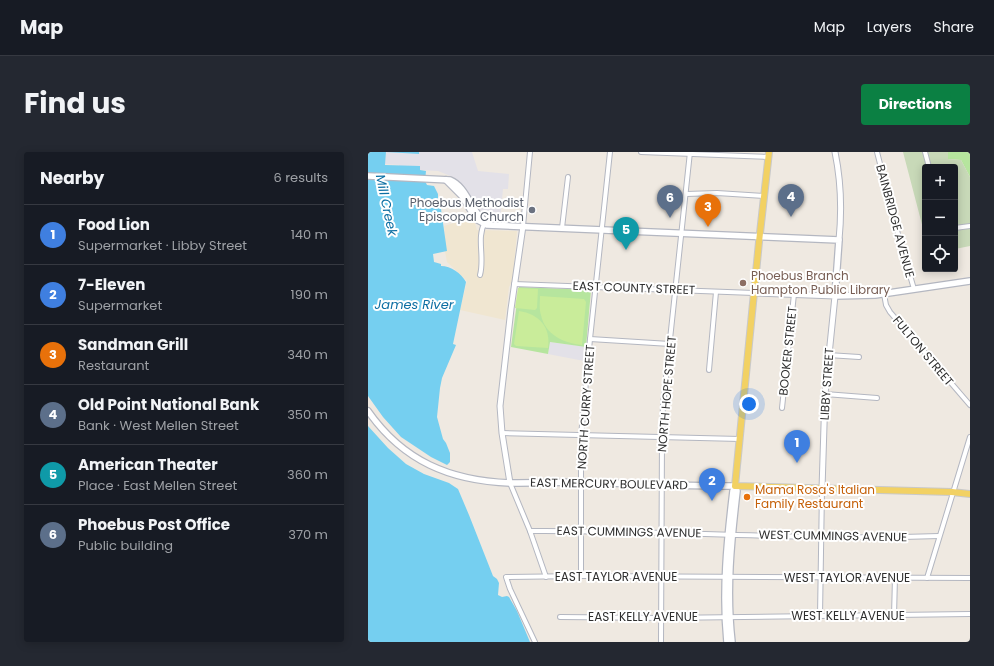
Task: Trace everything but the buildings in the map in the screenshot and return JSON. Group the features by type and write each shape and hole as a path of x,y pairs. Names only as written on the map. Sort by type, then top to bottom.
{"main road":[{"path":"727,642 727,577 732,491 736,486 769,154"},
{"path":"368,176 427,178 454,181 460,187 477,214 490,226 523,226 839,240"},
{"name":"LIBBY STREET","path":"835,296 839,240"},
{"path":"835,296 884,294 970,281"},
{"name":"EAST MERCURY BOULEVARD","path":"368,411 391,438 406,451 430,465 457,476 478,480 510,483 581,482 952,492 970,494"},
{"path":"728,617 732,642"}],"street":[{"path":"530,152 523,226 514,284 500,406 502,433 510,483 530,531 546,577"},
{"name":"NORTH CURRY STREET","path":"581,576 582,436 590,339 610,152"},
{"path":"641,152 769,154"},
{"name":"LIBBY STREET","path":"836,152 841,213 839,240"},
{"name":"BAINBRIDGE AVENUE","path":"877,152 914,289"},
{"path":"925,152 927,164"},
{"name":"NORTH HOPE STREET","path":"660,642 663,405 690,153"},
{"path":"562,228 568,177"},
{"path":"686,194 717,193 765,196"},
{"path":"480,275 482,266 481,231 485,223"},
{"path":"958,228 970,226"},
{"name":"EAST COUNTY STREET","path":"514,284 754,293"},
{"path":"709,370 716,292"},
{"path":"754,293 835,296"},
{"name":"BOOKER STREET","path":"782,408 794,294"},
{"name":"FULTON STREET","path":"884,294 886,305 890,312 970,405"},
{"name":"LIBBY STREET","path":"820,616 825,394 835,296"},
{"path":"590,339 670,344"},
{"path":"828,355 859,358"},
{"path":"825,394 877,398"},
{"path":"502,433 740,439"},
{"path":"927,578 970,437"},
{"name":"EAST CUMMINGS AVENUE","path":"530,531 581,530 730,534"},
{"name":"WEST CUMMINGS AVENUE","path":"730,534 890,537 939,536"},
{"name":"EAST TAYLOR AVENUE","path":"535,642 510,589 506,577 727,577"},
{"name":"WEST TAYLOR AVENUE","path":"727,577 970,578"},
{"path":"894,616 895,578"},
{"name":"WEST KELLY AVENUE","path":"728,617 970,614"},
{"name":"EAST KELLY AVENUE","path":"560,617 728,617"}],"shaded area":[{"path":"386,152 472,152 478,171 509,174 508,189 503,189 500,220 491,219 484,215 453,177 438,171 399,169 399,165 385,164"},
{"path":"473,217 477,230 517,231 513,280 509,287 505,320 460,310 467,281 447,262 444,246 444,226"},
{"path":"550,342 586,347 584,361 548,354"}],"green space":[{"path":"903,152 948,152 948,159 961,160 970,177 970,246 958,248 958,164 922,164 922,225"},
{"path":"948,152 970,152 970,177 961,160 948,159"},
{"path":"519,287 591,290 586,347 550,342 548,354 511,347"},
{"path":"518,288 538,289 537,308 535,310 515,308"},
{"path":"540,296 584,299 586,302 582,345 562,340 551,333 543,322 540,313"},
{"path":"519,311 538,318 542,323 548,334 548,348 516,346 514,344"}],"water":[{"name":"James River","path":"368,152 386,152 385,165 420,166 420,170 426,171 425,181 427,185 434,186 438,194 438,206 441,209 447,251 433,254 434,262 455,271 466,282 453,344 456,345 442,378 440,388 437,417 443,439 450,453 450,462 447,465 431,457 401,437 383,417 368,396"},
{"path":"386,152 419,152 419,154"},
{"path":"368,426 388,448 406,464 424,474 449,483 458,489 493,576 499,583 498,595 502,597 509,597 517,611 530,642 368,642"}],"place":[{"name":"Phoebus Methodist Episcopal Church","path":"532,210"},
{"name":"Old Point National Bank","path":"791,217"},
{"name":"Phoebus Post Office","path":"670,218"},
{"name":"Sandman Grill","path":"708,227"},
{"name":"American Theater","path":"626,250"},
{"name":"Phoebus Branch Hampton Public Library","path":"743,283"},
{"name":"Food Lion","path":"797,463"},
{"name":"Mama Rosa's Italian Family Restaurant","path":"747,497"},
{"name":"7-Eleven","path":"712,501"}],"water label":[{"name":"Mill Creek","path":"387,205"}]}
